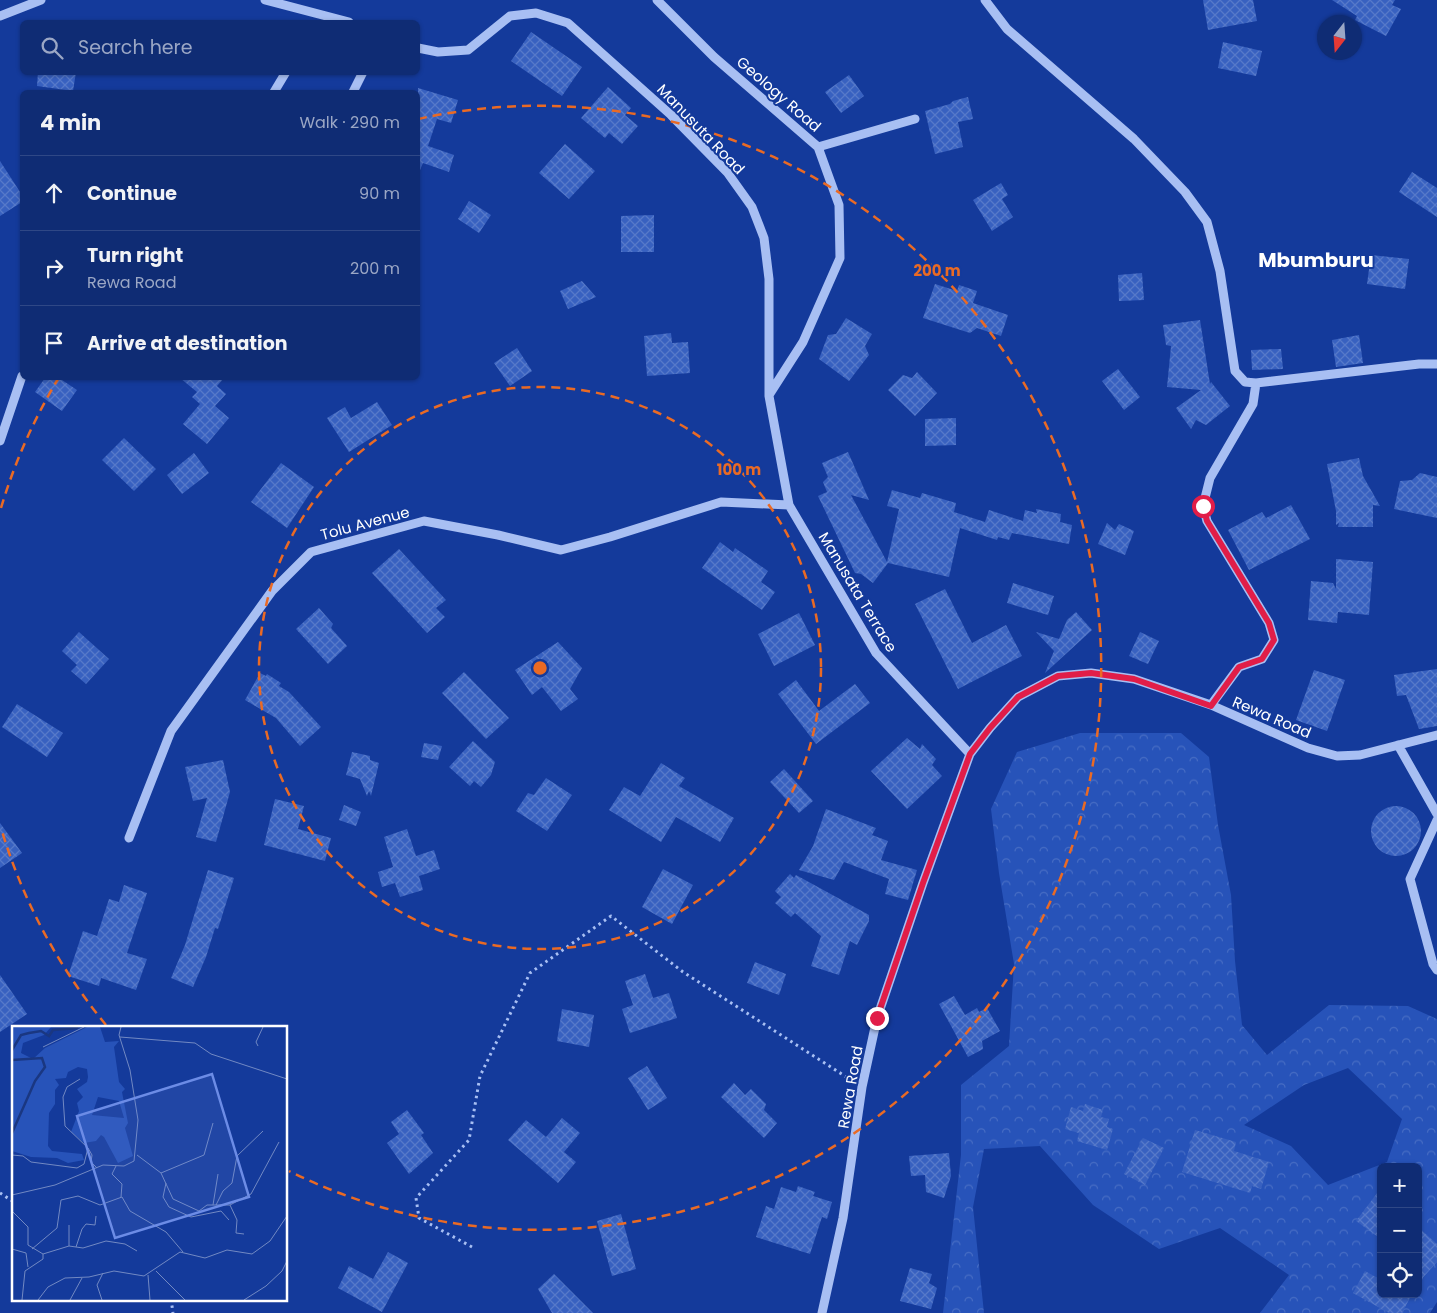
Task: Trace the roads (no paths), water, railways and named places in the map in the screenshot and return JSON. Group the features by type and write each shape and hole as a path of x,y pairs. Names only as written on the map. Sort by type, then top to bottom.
{"street":[{"path":"0,16 41,0"},
{"path":"265,0 341,20"},
{"name":"Geology Road","path":"657,0 714,57 818,147 840,206 840,258 803,342 769,396"},
{"path":"985,0 1007,29 1134,139 1185,192 1207,222 1220,271 1236,371 1245,382 1256,383 1419,364 1437,364"},
{"name":"Manusuta Road","path":"420,48 438,52 468,50 510,16 536,13 568,23 671,115 727,172 752,207 764,238 769,279 769,396 789,505"},
{"path":"275,90 284,75"},
{"path":"354,90 362,75"},
{"path":"818,147 915,119"},
{"path":"0,441 21,380"},
{"path":"1211,706 1239,667 1262,659 1274,640 1269,623 1207,521 1203,506 1210,478 1253,404 1256,383"},
{"name":"Tolu Avenue","path":"129,838 170,731 272,592 311,552 424,521 498,535 561,550 610,537 721,502 789,505"},
{"name":"Manusata Terrace","path":"789,505 876,653 970,754"},
{"name":"Rewa Road","path":"822,1313 843,1218 862,1087 877,1018 970,754 1018,697 1058,676 1091,673 1134,679 1211,706 1308,748 1337,756 1360,755 1437,736"},
{"path":"1398,745 1437,814"},
{"path":"1436,965 1410,879 1437,820"}],"district":[{"name":"Mbumburu","path":"1316,260"}]}
